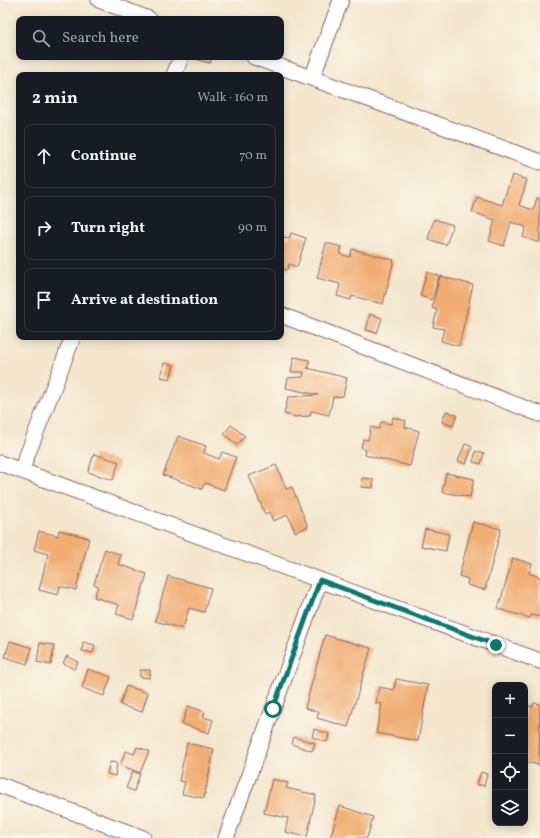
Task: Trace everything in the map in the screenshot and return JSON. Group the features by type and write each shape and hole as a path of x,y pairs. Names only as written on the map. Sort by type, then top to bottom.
{"street":[{"path":"99,0 141,16"},
{"path":"312,78 341,0"},
{"path":"175,72 180,60"},
{"path":"262,60 540,162"},
{"path":"284,315 540,414"},
{"path":"21,471 72,340"},
{"path":"0,463 540,661"},
{"path":"226,838 320,580"},
{"path":"0,785 143,838"}],"building":[{"path":"198,60 211,60 210,63"},
{"path":"512,175 527,180 519,205 533,210 537,198 540,199 539,243 523,237 526,227 511,222 504,246 489,241 495,220 472,212 477,197 502,205"},
{"path":"434,219 453,225 446,245 428,239"},
{"path":"291,233 306,238 297,267 289,264 287,270 284,269 284,237 289,238"},
{"path":"326,243 342,247 340,254 350,257 352,249 394,260 383,304 352,296 351,300 337,296 340,284 317,278"},
{"path":"427,272 439,276 432,300 420,296"},
{"path":"440,276 473,285 459,346 441,341 444,329 433,327 437,310 432,308"},
{"path":"370,314 382,318 377,333 366,330"},
{"path":"294,357 309,360 309,368 307,368 347,378 343,396 333,397 329,415 311,411 310,416 296,417 284,414 288,397 318,395 286,388 288,378 303,377 304,372 291,372"},
{"path":"164,363 174,365 170,379 161,377"},
{"path":"446,411 457,415 453,426 442,422"},
{"path":"393,417 406,421 405,427 419,431 410,466 365,455 366,450 361,448 363,439 368,440 371,427 379,429 381,422 391,424"},
{"path":"231,425 245,436 237,445 224,434"},
{"path":"178,436 206,446 204,453 219,459 222,452 236,457 224,490 205,483 202,489 163,475"},
{"path":"465,444 472,447 466,464 458,461"},
{"path":"476,451 484,453 481,464 473,462"},
{"path":"94,454 119,462 113,480 88,472"},
{"path":"276,465 286,489 292,487 308,527 295,532 288,515 273,521 270,512 265,514 249,476"},
{"path":"446,473 474,479 470,497 442,492"},
{"path":"362,478 373,479 373,488 361,487"},
{"path":"473,522 501,529 485,590 467,585 468,579 459,576"},
{"path":"425,529 449,534 446,551 421,546"},
{"path":"59,530 89,538 76,590 60,586 58,595 39,590 48,554 34,550 39,531 58,536"},
{"path":"105,549 121,555 118,564 147,574 133,619 116,614 119,605 94,597 98,586 94,584"},
{"path":"513,558 532,564 529,573 540,577 540,617 531,615 530,618 498,609"},
{"path":"168,576 211,588 204,612 189,608 183,629 155,621"},
{"path":"325,635 371,648 348,727 317,718 319,712 305,708"},
{"path":"10,641 32,648 27,664 5,657"},
{"path":"83,642 95,645 93,653 82,651"},
{"path":"40,643 54,645 51,665 37,662"},
{"path":"67,656 78,662 74,669 63,663"},
{"path":"88,669 111,677 104,696 82,688"},
{"path":"140,670 150,670 150,678 140,677"},
{"path":"396,679 428,685 418,741 376,733 382,704 376,703 379,687 394,690"},
{"path":"126,686 148,693 142,712 120,705"},
{"path":"534,703 540,704 539,765 528,763 528,706 533,707"},
{"path":"188,706 205,712 203,717 213,720 209,733 182,724"},
{"path":"314,729 329,734 327,742 312,737"},
{"path":"294,737 315,743 312,751 292,744"},
{"path":"187,743 214,749 204,798 182,794 185,782 179,781"},
{"path":"137,747 149,751 140,773 120,765 126,751 134,754"},
{"path":"110,762 117,763 115,776 107,774"},
{"path":"133,771 140,774 134,791 126,788"},
{"path":"481,772 487,774 484,786 477,784"},
{"path":"272,779 288,783 286,788 316,795 307,837 285,832 288,818 264,813"},
{"path":"340,806 373,817 367,838 330,838"}],"route":[{"path":"273,709 320,580 496,645"}]}
